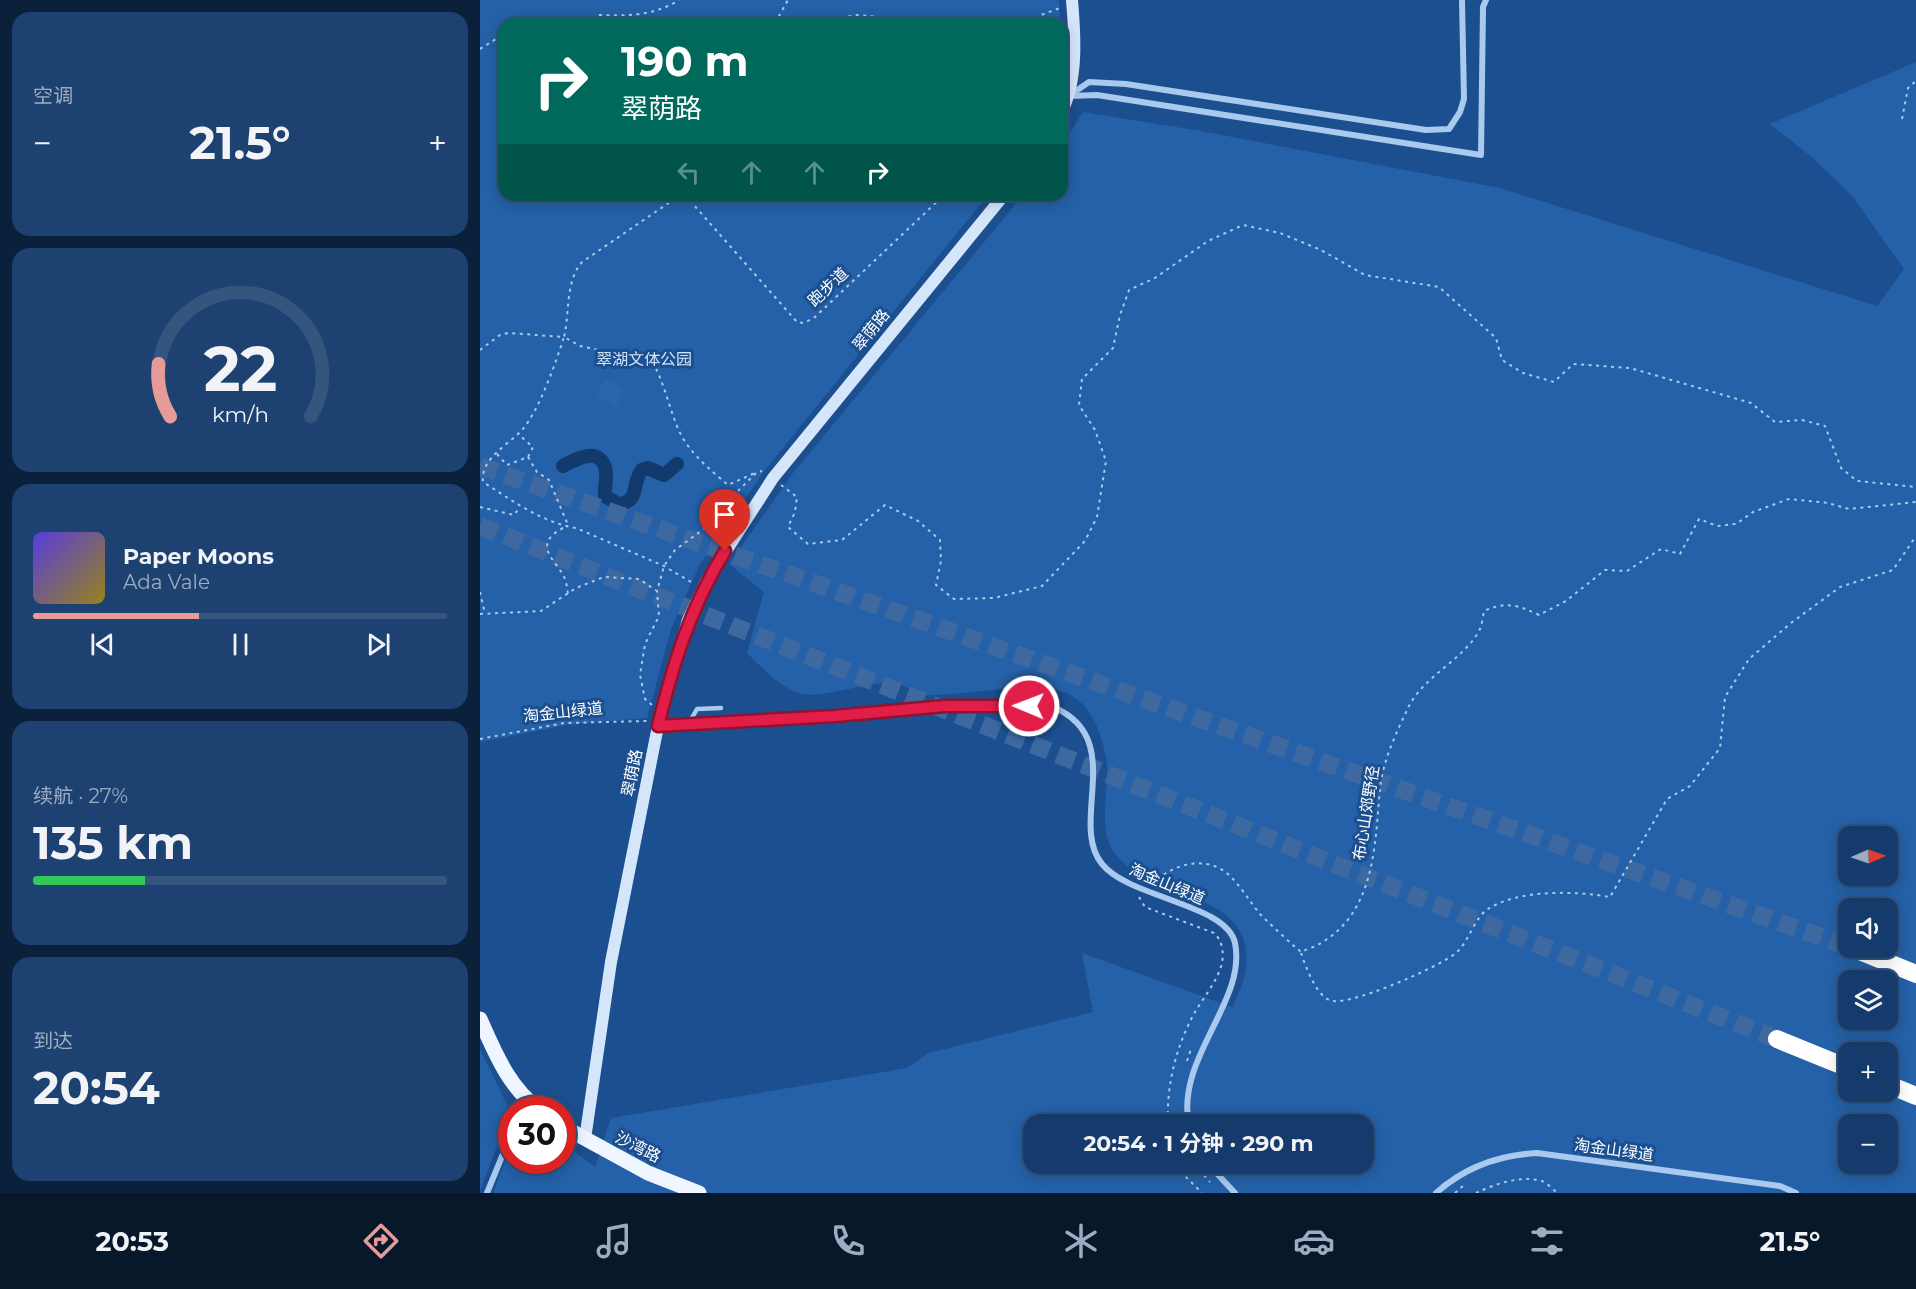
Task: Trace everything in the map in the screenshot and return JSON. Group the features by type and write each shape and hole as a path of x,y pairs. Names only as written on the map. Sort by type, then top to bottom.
{"highway":[{"path":"1877,958 1916,974"},
{"path":"1777,1040 1838,1064"},
{"path":"1898,1089 1916,1096"}],"main road":[{"path":"480,1019 517,1096"},
{"name":"沙湾路","path":"576,1134 648,1173 699,1193"}],"street":[{"path":"1068,100 1074,56 1072,0"},
{"path":"1070,96 1089,81 1126,84 1426,130 1449,129 1460,112 1464,99 1462,0"},
{"path":"1070,96 1108,97 1481,155 1483,7 1486,0"},
{"name":"翠荫路","path":"585,1139 611,962 654,724 688,620 706,582 752,507 773,478 999,201"},
{"name":"淘金山绿道","path":"654,724 835,716 945,706 1053,707 1069,713 1082,729 1092,761 1091,834 1094,851 1102,865 1133,886 1222,923 1235,944 1236,974 1196,1066 1190,1093 1189,1114"},
{"name":"淘金山绿道","path":"1436,1193 1453,1178 1478,1165 1517,1154 1537,1153 1780,1186 1796,1193"},
{"path":"487,1193 498,1166"},
{"path":"1217,1174 1234,1193"}],"lane":[{"path":"689,723 697,709 721,708"}],"path":[{"path":"595,18 599,15 633,16 666,8 679,0"},
{"path":"779,18 788,0"},
{"path":"1037,18 1059,8"},
{"path":"839,18 857,15 889,18"},
{"path":"480,49 498,38"},
{"path":"1902,119 1908,88 1916,81"},
{"path":"672,201 605,248 590,255 575,270 564,337 545,386 524,428 489,459 481,473 483,482 520,507 664,566 693,583"},
{"name":"跑步道","path":"689,201 797,322 804,323 815,317 938,201"},
{"path":"779,483 797,497 795,512 788,527 808,544 842,540 885,505 918,521 940,540 941,561 936,585 954,599 994,598 1042,586 1085,541 1097,517 1106,461 1095,430 1079,405 1082,379 1113,348 1120,315 1129,290 1155,278 1208,241 1243,225 1280,233 1321,250 1365,275 1439,287 1496,338 1502,360 1523,373 1554,382 1573,364 1630,368 1751,403 1775,422 1802,420 1825,426 1841,468 1857,481 1916,487"},
{"path":"480,350 500,335 508,333 564,337 580,346 652,361 663,380 678,429 705,466 728,485 757,472 767,473"},
{"path":"497,453 507,465 528,457 533,447 518,434"},
{"path":"528,457 537,472 549,480 566,527"},
{"path":"653,706 645,699 640,675 645,644 659,616 657,591 664,566 675,550 719,518 734,495 757,472"},
{"name":"布心山郊野径","path":"1301,952 1331,936 1359,904 1367,883 1378,834 1380,787 1384,765 1398,729 1421,688 1480,629 1484,611 1500,604 1522,607 1539,615 1566,601 1605,570 1627,571 1661,549 1680,554 1700,519 1717,526 1737,524 1753,512 1789,500 1828,503 1850,509 1916,502"},
{"path":"480,507 514,515 520,507"},
{"path":"566,527 551,537 548,549 550,560 565,579 568,594"},
{"path":"1150,886 1160,875 1188,864 1200,862 1230,875 1261,915 1301,952 1323,995 1330,1001 1345,1001 1371,995 1455,953 1487,909 1523,897 1564,892 1610,897 1667,799 1690,786 1720,748 1725,698 1749,659 1791,623 1840,587 1893,570 1916,536"},
{"path":"480,614 541,610 592,580 616,576 639,579 657,591"},
{"path":"480,592 485,614"},
{"name":"淘金山绿道","path":"480,739 564,723 654,724"},
{"name":"淘金山绿道","path":"1148,900 1139,897 1145,907 1214,933 1220,940 1223,956 1217,975 1185,1031 1178,1051 1172,1077 1169,1114"},
{"path":"1186,1063 1193,1045"},
{"path":"1183,1174 1202,1193"},
{"path":"1476,1193 1496,1184 1515,1180 1543,1181 1557,1193"},
{"path":"1455,1193 1467,1182"}],"green space":[{"name":"翠湖文体公园","path":"480,0 1059,0 1060,18 498,18 498,201 983,201 765,470 699,566 671,629 647,718 566,725 480,742"},
{"path":"1916,62 1916,1193 493,1193 500,1174 576,1174 576,1153 595,1167 611,1118 907,1068 929,1053 1093,1012 1082,953 1232,1007 1244,977 1246,963 1246,949 1242,936 1235,924 1223,913 1203,902 1154,885 1139,876 1114,852 1106,831 1107,770 1104,749 1097,727 1079,701 1060,691 1028,688 924,695 895,683 809,695 793,691 778,682 747,653 764,592 729,564 793,473 1018,201 1068,201 1068,136 1083,112 1201,131 1500,188 1877,306 1904,269 1853,197 1814,159 1770,124"},
{"path":"480,1049 503,1096 498,1096 498,1143 480,1191"}],"building":[{"path":"605,379 624,390 616,407 596,396"}],"waterway":[{"path":"563,466 586,456 597,457 602,461 606,470 605,496 618,504 630,500 633,496 642,470 648,468 664,475 677,464"}],"tunnel":[{"path":"480,466 1838,943"},
{"path":"480,526 1777,1039"}],"route":[{"path":"725,551 706,582 688,620 658,726 835,716 945,706 1029,706"}]}
